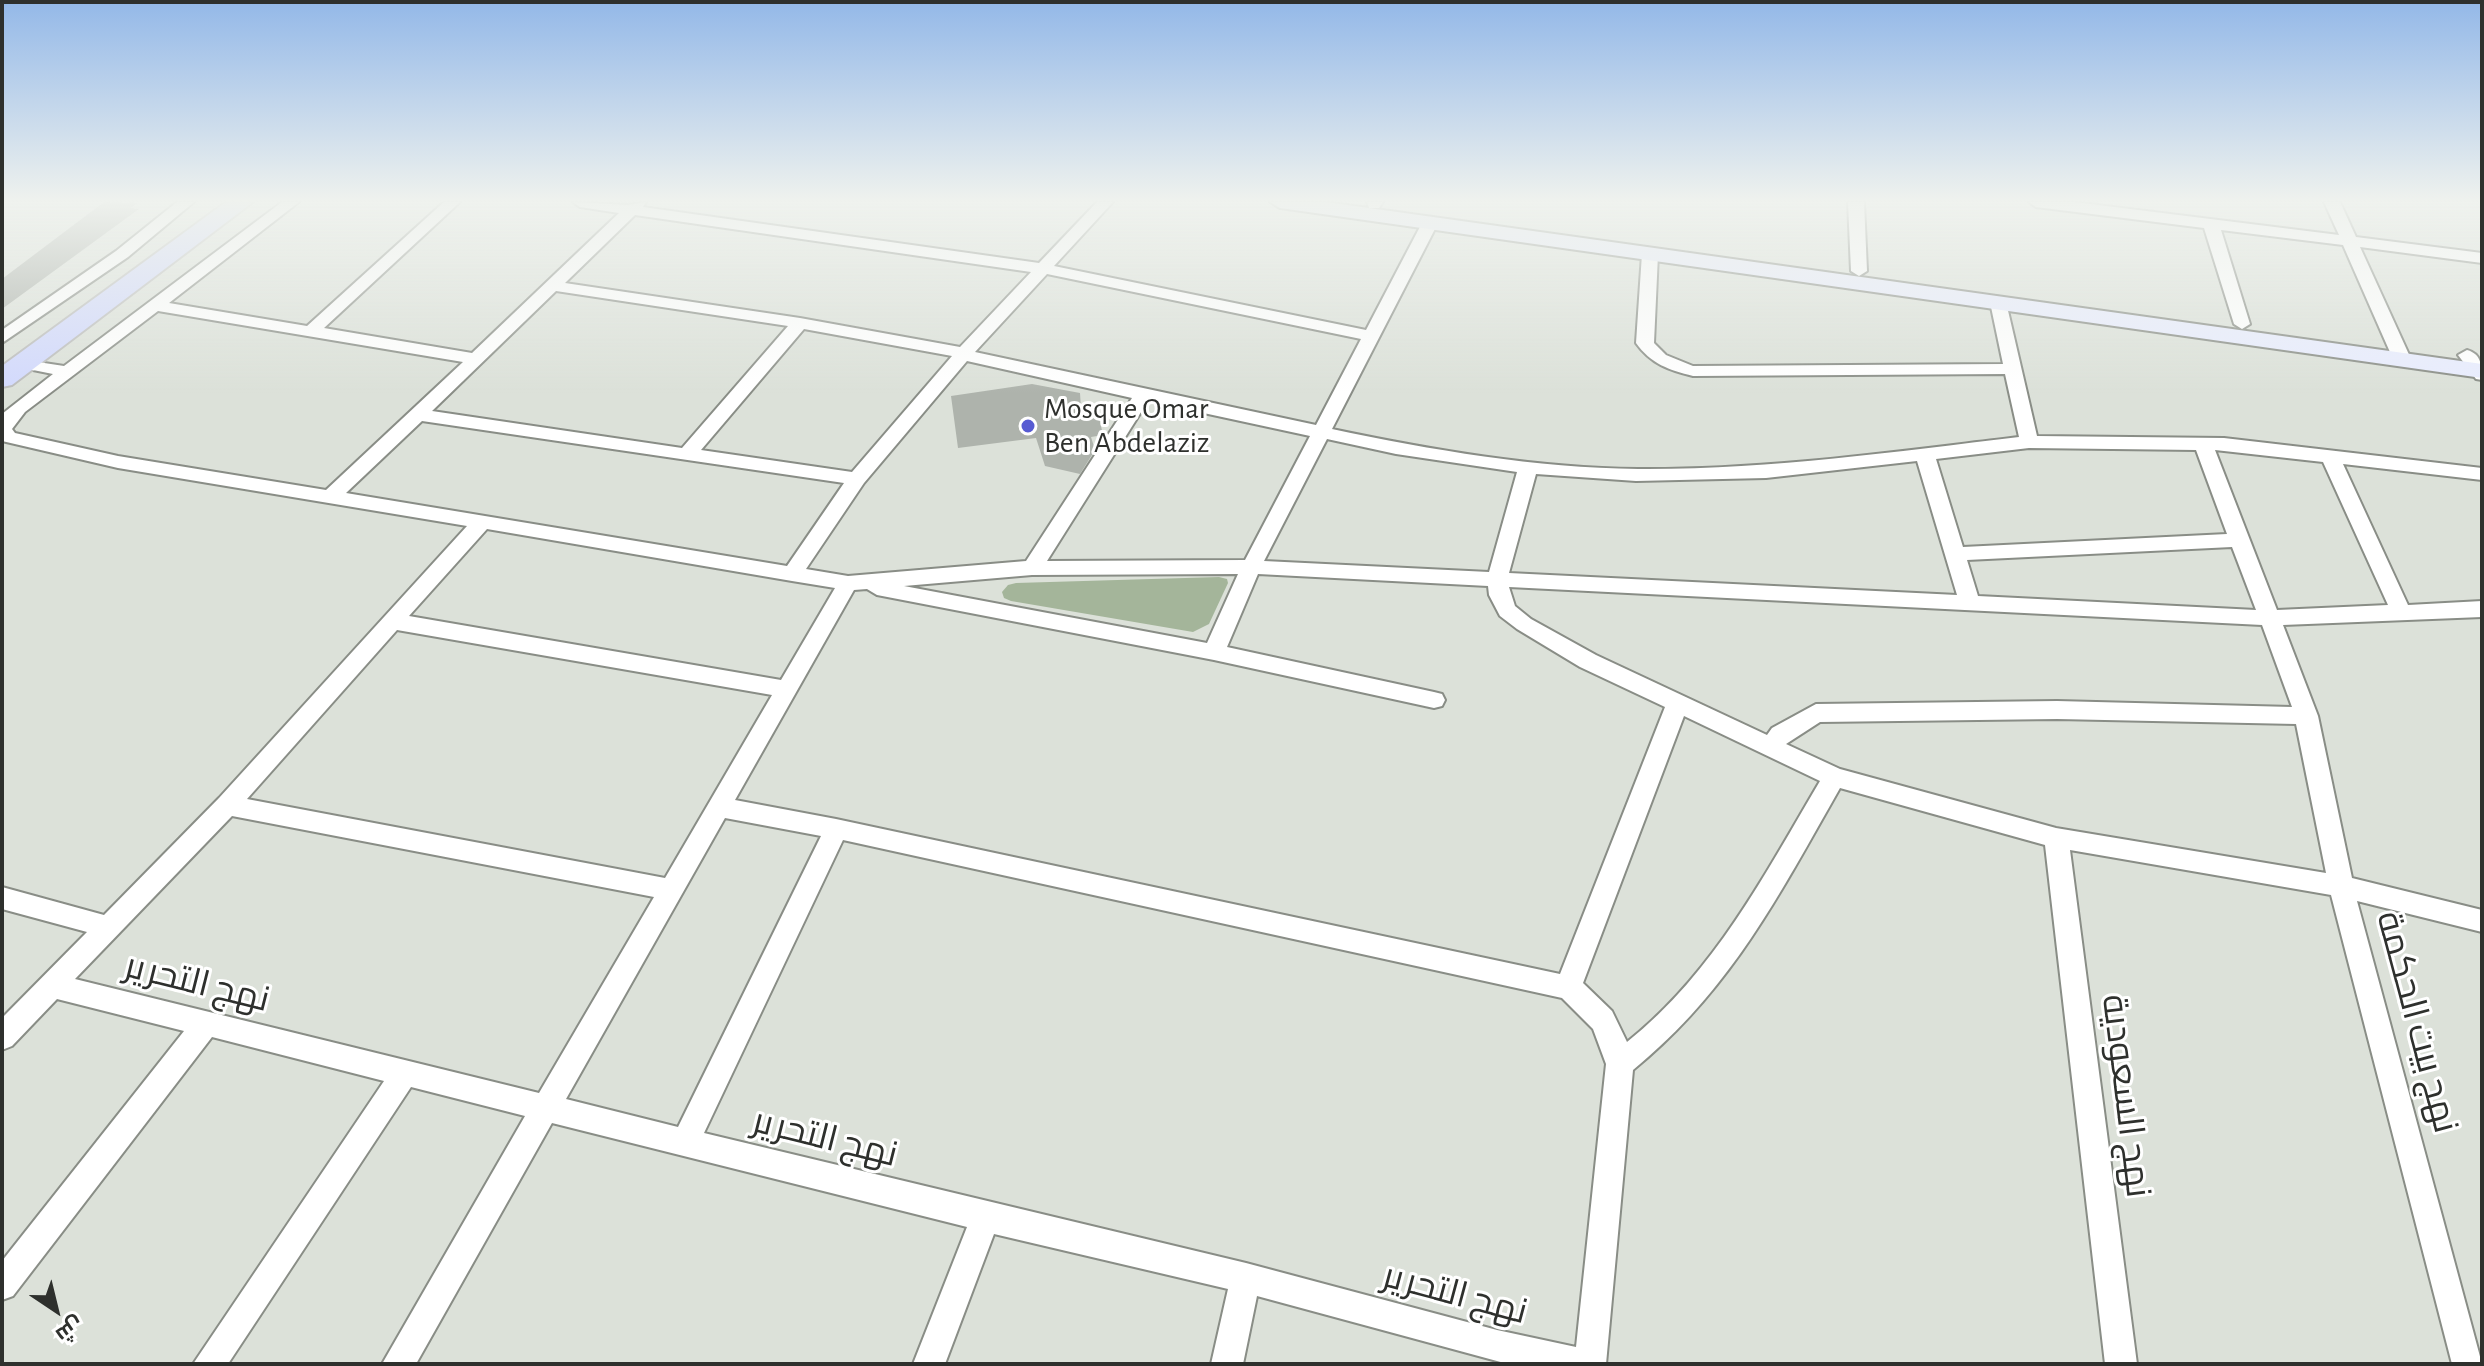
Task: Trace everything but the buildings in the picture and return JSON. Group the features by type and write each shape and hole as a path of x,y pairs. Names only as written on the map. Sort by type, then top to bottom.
{"main road":[{"path":"2,379 13,361 122,266"},
{"path":"13,361 150,266"},
{"path":"1735,266 2399,352"},
{"path":"1821,266 2242,324 2478,366"}],"street":[{"path":"2,338 117,266"},
{"path":"209,266 5,422 3,430 9,437 118,462 848,583 1214,652 1434,700"},
{"path":"310,332 383,266"},
{"path":"330,497 573,266"},
{"path":"1023,266 1370,336"},
{"path":"792,574 857,479 963,354 1047,266"},
{"path":"1214,652 1251,567 1407,266"},
{"path":"1649,266 1645,343 1649,350 1674,366 1693,371 2012,369"},
{"path":"1859,266 1859,271"},
{"path":"2224,266 2242,324"},
{"path":"2361,266 2399,352"},
{"path":"552,286 800,323 963,354 991,363 1396,448 1528,467 1636,475 1766,472 2029,442 2203,444 2329,455 2482,474"},
{"path":"1998,302 2029,442"},
{"path":"157,306 478,359"},
{"path":"688,453 800,323"},
{"path":"13,361 68,372"},
{"path":"1032,568 1143,395"},
{"path":"418,415 857,479"},
{"name":"نهج بيت الحكمة","path":"2203,444 2307,716 2341,886 2468,1364"},
{"path":"1925,455 1969,601"},
{"path":"2329,455 2401,612"},
{"path":"1528,467 1498,577 1499,595 1507,611 1588,661 1771,749 1834,777 2056,838 2341,886 2482,921"},
{"path":"2,1037 227,805 482,522"},
{"path":"1955,554 2240,540"},
{"path":"848,583 1032,568 1251,567 2270,618 2482,609"},
{"path":"398,1364 672,890 784,689 848,583"},
{"path":"391,621 784,689"},
{"path":"1568,988 1677,704"},
{"path":"1771,749 1780,734 1816,713 2057,710 2307,716"},
{"path":"1620,1064 1671,1021 1710,976 1755,909 1834,777"},
{"path":"227,805 672,890"},
{"path":"719,807 836,829 1568,988 1588,1000 1614,1037 1620,1064 1590,1364"},
{"path":"685,1143 836,829"},
{"name":"نهج السعودية","path":"2056,838 2121,1364"},
{"path":"2,898 109,927"},
{"name":"نهج التحرير","path":"50,985 986,1217 1246,1278 1497,1355 1583,1364"},
{"path":"2,1285 206,1024"},
{"path":"209,1364 404,1074"},
{"path":"929,1364 986,1217"},
{"path":"1227,1364 1246,1278"}],"green space":[{"path":"1227,579 1228,583 1209,624 1193,632 1011,601 1004,598 1002,592 1008,585 1016,583"}],"place":[{"name":"Mosque Omar Ben Abdelaziz","path":"1028,426"}]}
